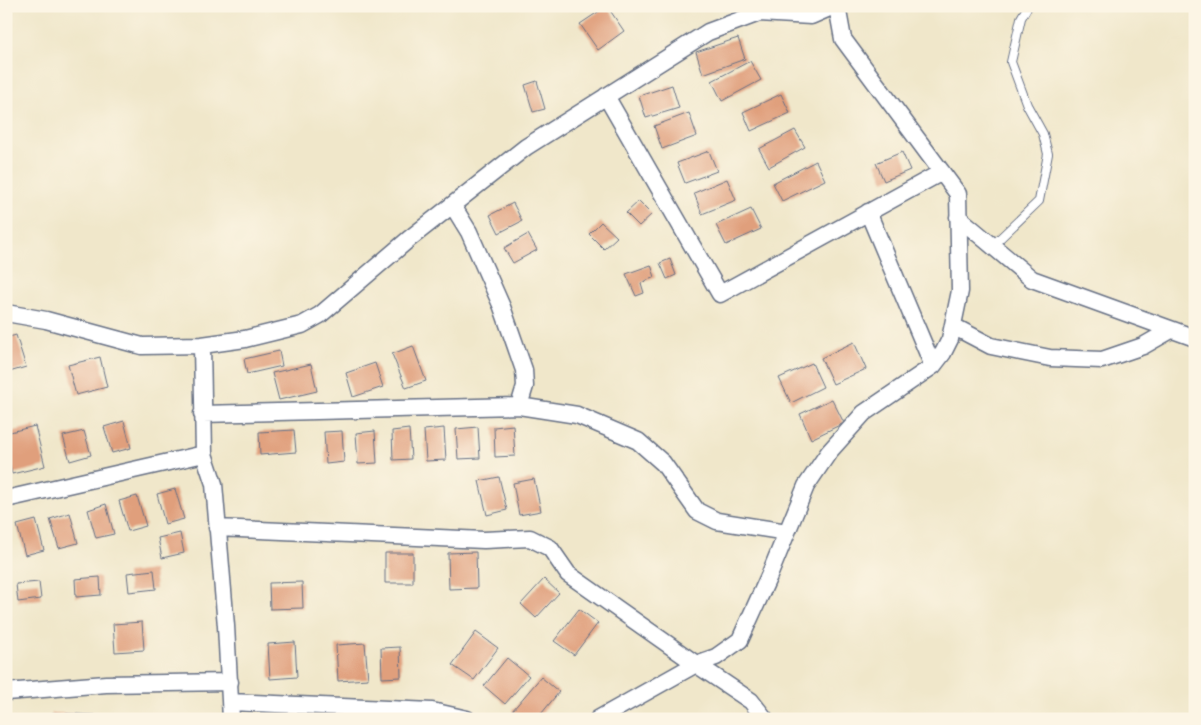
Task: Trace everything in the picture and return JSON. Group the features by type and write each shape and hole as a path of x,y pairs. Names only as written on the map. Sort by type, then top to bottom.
{"street":[{"path":"6,313 46,320 142,346 202,345 244,339 302,325 320,315 409,239 526,147 708,32 758,13 811,16 836,6 843,39 958,194 960,291 953,326 944,353 933,366 864,413 829,452 806,486 740,640 716,657 696,664 598,719"},
{"path":"606,96 720,294 942,172"},
{"path":"453,206 468,232 502,307 524,370 526,386 519,406"},
{"path":"868,212 933,366"},
{"path":"958,217 1032,279 1195,338"},
{"path":"953,326 991,346 1050,358 1102,360 1143,346 1171,330"},
{"path":"202,345 204,454 214,484 230,682 231,719"},
{"path":"202,414 519,406 577,415 638,442 662,463 697,511 716,521 787,532"},
{"path":"6,499 204,454"},
{"path":"217,528 484,540 530,538 550,548 568,574 751,701 765,719"},
{"path":"6,692 106,684 230,682"},
{"path":"231,702 432,711 467,719"}],"lane":[{"path":"992,246 1039,200 1048,154 1043,134 1027,105 1011,62 1020,18 1028,6"}],"building":[{"path":"607,6 624,31 598,50 580,24"},
{"path":"738,38 745,59 703,74 696,52"},
{"path":"750,61 761,80 722,101 712,81"},
{"path":"537,81 545,109 533,112 525,85"},
{"path":"672,85 679,108 646,118 639,96"},
{"path":"781,94 790,113 751,131 743,112"},
{"path":"689,113 697,136 662,149 654,126"},
{"path":"795,130 805,147 769,167 759,149"},
{"path":"709,151 717,171 685,183 677,163"},
{"path":"902,152 910,170 884,181 876,163"},
{"path":"816,161 825,180 782,201 773,183"},
{"path":"727,179 736,200 702,214 694,193"},
{"path":"639,201 652,214 639,226 626,213"},
{"path":"513,203 522,221 499,233 490,215"},
{"path":"751,209 761,229 726,245 716,225"},
{"path":"601,222 617,237 604,249 589,234"},
{"path":"528,234 537,250 513,263 504,248"},
{"path":"670,259 676,275 667,279 660,263"},
{"path":"651,265 655,277 641,283 644,293 636,296 626,274"},
{"path":"16,335 26,367 6,373 6,338"},
{"path":"854,342 866,369 833,384 821,358"},
{"path":"413,346 426,381 406,388 392,354"},
{"path":"279,351 282,366 247,374 244,359"},
{"path":"100,357 107,387 76,395 68,365"},
{"path":"375,363 383,387 353,397 346,373"},
{"path":"812,363 823,387 791,403 779,378"},
{"path":"311,364 317,391 279,400 272,373"},
{"path":"832,399 844,423 811,439 800,414"},
{"path":"124,421 131,448 112,453 104,427"},
{"path":"513,425 515,456 495,457 494,427"},
{"path":"35,426 45,466 12,474 6,450 6,433"},
{"path":"478,427 480,458 458,459 456,429"},
{"path":"444,428 446,460 426,461 424,430"},
{"path":"409,429 411,459 393,460 392,431"},
{"path":"294,430 296,452 260,455 259,432"},
{"path":"84,431 91,455 70,461 63,436"},
{"path":"342,431 344,462 326,464 324,432"},
{"path":"375,431 377,463 358,464 356,433"},
{"path":"499,477 507,510 487,515 479,481"},
{"path":"534,479 541,511 519,515 513,483"},
{"path":"175,489 184,519 165,524 157,494"},
{"path":"137,496 146,526 128,531 119,501"},
{"path":"106,504 114,534 96,538 88,510"},
{"path":"70,513 78,543 59,548 50,519"},
{"path":"36,520 44,550 25,555 17,525"},
{"path":"180,533 184,553 162,558 158,538"},
{"path":"476,552 477,588 449,589 448,553"},
{"path":"385,553 413,553 413,583 385,583"},
{"path":"154,570 156,589 129,592 127,573"},
{"path":"100,577 101,595 76,597 75,579"},
{"path":"544,579 559,593 536,618 521,604"},
{"path":"39,582 41,599 18,602 16,584"},
{"path":"302,582 303,608 270,609 269,583"},
{"path":"579,609 598,623 574,655 554,641"},
{"path":"142,622 144,650 115,652 113,624"},
{"path":"476,632 498,648 474,680 452,665"},
{"path":"295,642 297,677 270,679 268,644"},
{"path":"365,643 368,679 338,681 336,645"},
{"path":"400,647 401,677 382,678 381,648"},
{"path":"507,658 529,676 505,704 484,686"},
{"path":"541,677 559,692 537,719 521,719 512,711"},
{"path":"52,713 95,715 95,719 52,719"}]}
